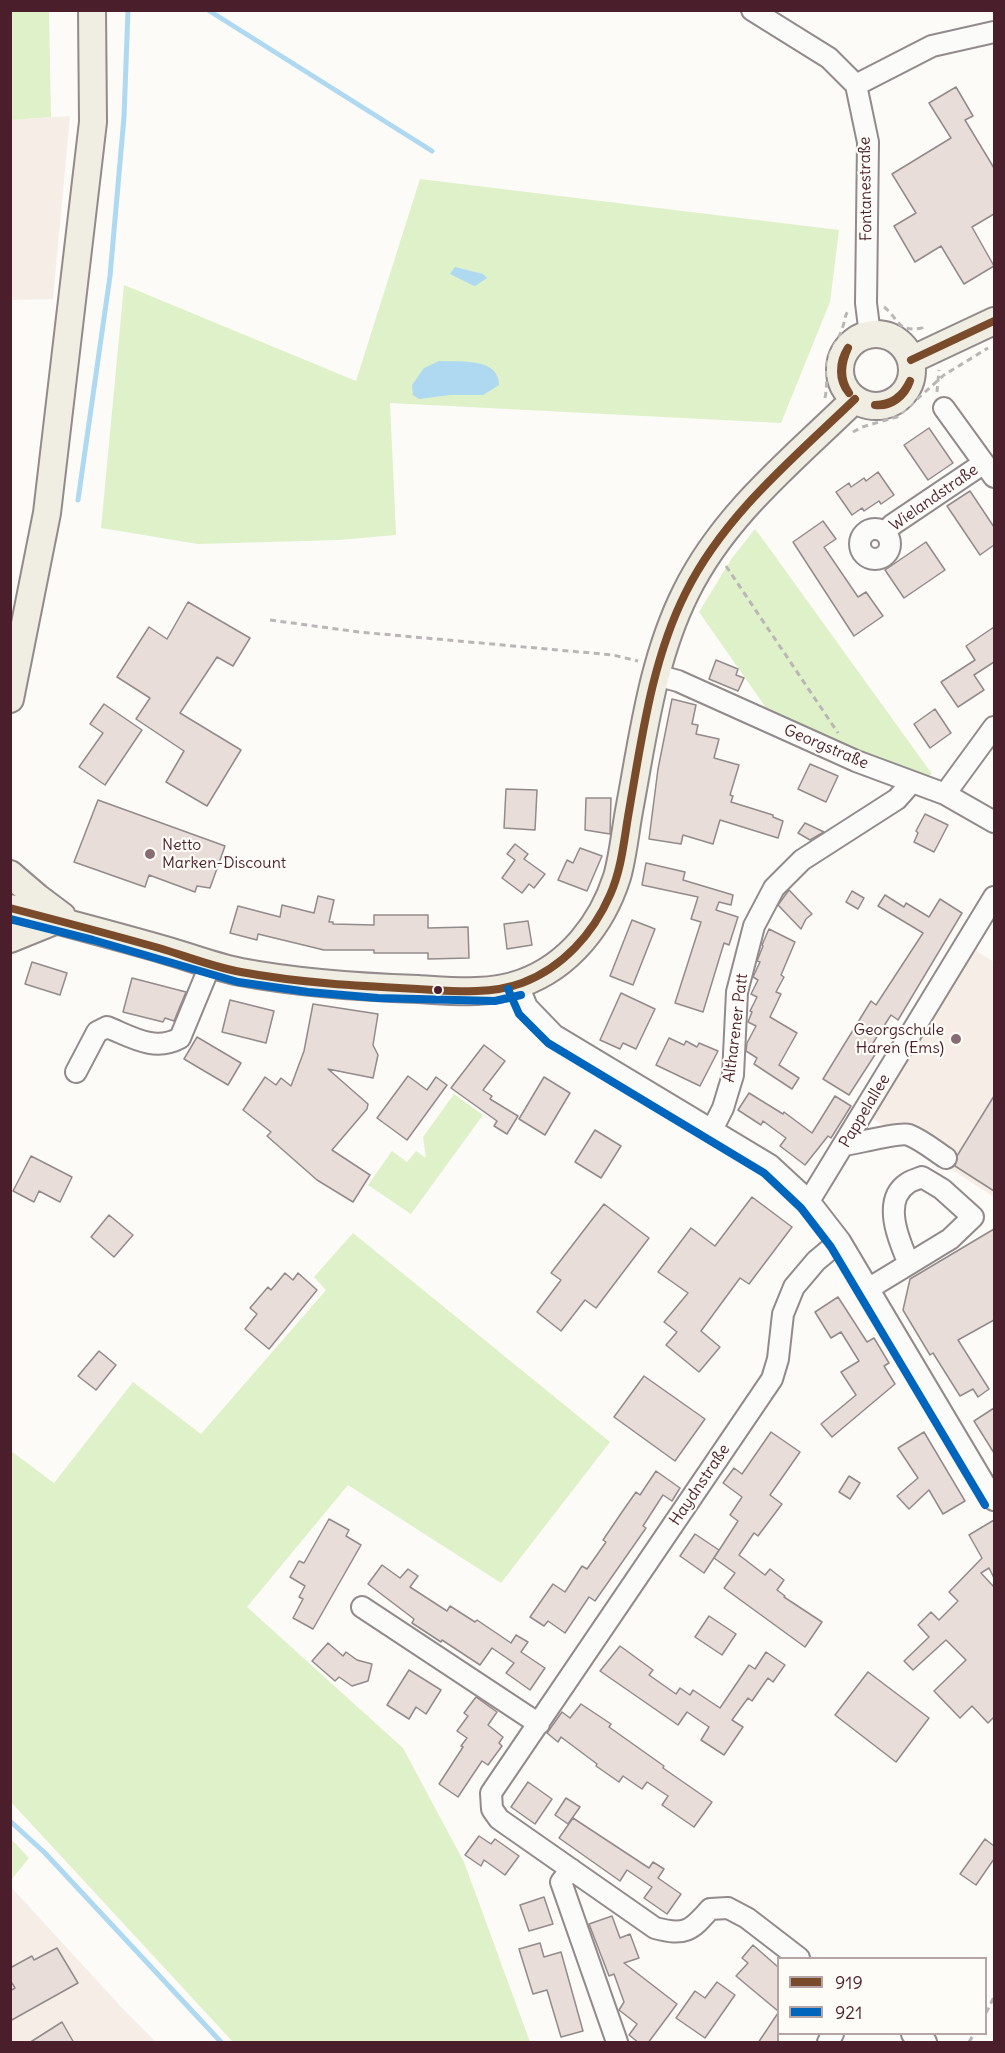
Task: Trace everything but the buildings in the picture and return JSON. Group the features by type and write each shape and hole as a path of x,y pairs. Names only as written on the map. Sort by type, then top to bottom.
{"main road":[{"path":"10,699 50,490 93,122 92,10"},
{"path":"921,355 880,335 870,335 854,343 848,349 841,365 843,382 855,399 869,405 878,406 896,401 903,395 921,355 994,321"},
{"path":"10,908 239,972 309,982 378,988 494,991 529,981 565,959 581,943 599,918 617,877 652,689 674,620 686,591 713,548 742,509 855,399"},
{"path":"10,874 66,923"},
{"path":"10,939 66,923"}],"street":[{"path":"752,10 829,58 856,85 932,46 994,32"},
{"name":"Fontanestraße","path":"856,85 868,142 866,303 870,335"},
{"path":"944,408 989,470"},
{"name":"Wielandstraße","path":"885,533 892,525 989,470"},
{"name":"Georgstraße","path":"657,672 856,761 945,794 994,822"},
{"path":"945,794 994,728"},
{"name":"Altharener Patt","path":"712,1130 723,1108 733,1075 737,992 754,926 774,888 802,860 897,799 912,782"},
{"name":"Pappelallee","path":"809,1201 994,897"},
{"path":"76,1072 97,1032 107,1027 151,1044 168,1044 180,1038 211,963"},
{"path":"518,985 527,1007 554,1035 770,1165 809,1201 840,1241 994,1500"},
{"path":"845,1145 897,1134 910,1135 946,1158"},
{"path":"868,1289 909,1264 950,1239 973,1217 942,1189 922,1177 907,1183 897,1196 893,1218 898,1240 909,1264"},
{"name":"Haydnstraße","path":"796,1957 747,1918 728,1908 710,1909 687,1932 672,1932 655,1928 499,1819 492,1809 491,1793 772,1379 778,1359 783,1314 794,1287 816,1261 840,1241"},
{"path":"362,1607 539,1724"},
{"path":"571,1869 561,1882 617,2043"}],"path":[{"path":"944,408 937,392 939,380 940,372 921,355 922,328 911,330 904,327 880,303 854,306 845,314 843,327 828,360 828,381 825,397 821,403 852,432 897,417 939,380 994,344"},
{"path":"713,548 856,761"},
{"path":"270,620 359,632 613,655 657,672"},
{"path":"987,2011 994,1997"}],"shaded area":[{"path":"70,116 53,299 11,300 10,120"},
{"name":"Georgschule Haren (Ems)","path":"973,949 994,962 994,1197 869,1116"},
{"path":"11,1887 125,2011 156,2042 11,2042"}],"green space":[{"path":"11,10 49,11 51,117 11,120"},
{"path":"420,179 839,230 830,302 781,423 390,403 396,535 339,540 198,544 101,528 124,285 356,381"},
{"path":"755,529 932,774 927,777 771,715 699,612 732,558"},
{"path":"454,1094 483,1115 411,1214 368,1185 392,1151 407,1162 416,1151 426,1158 423,1137"},
{"path":"353,1233 610,1442 501,1583 348,1485 247,1607 403,1748 464,1862 530,2042 233,2042 11,1802 11,1451 54,1483 133,1382 201,1434 326,1290 314,1277"},
{"path":"10,1838 29,1858 11,1880 10,1880"}],"water":[{"path":"455,267 483,274 487,278 475,286 472,285 450,274"},
{"path":"439,361 485,365 497,376 499,385 483,395 450,395 419,399 413,395 412,385 424,368"}],"waterway":[{"path":"78,500 110,276 124,117 128,10"},
{"path":"208,10 432,151"},
{"path":"10,1821 45,1853 221,2042"}],"transit line":[{"name":"919","path":"911,360 994,321"},
{"name":"919","path":"848,348 842,371 849,393"},
{"name":"919","path":"848,348 843,359 841,377 849,393"},
{"name":"919","path":"875,405 887,404 897,399 905,391 910,381"},
{"name":"919","path":"875,405 896,399 910,381"},
{"name":"919","path":"10,908 231,970 263,976 444,991 484,991 509,987 537,977 575,948 595,923 614,885 656,671 674,618 686,592 720,537 762,488 855,399"},
{"name":"921","path":"10,919 93,940 238,982 308,992 378,998 495,1001 521,995"},
{"name":"921","path":"508,989 519,1014 548,1043 764,1173 801,1208 831,1247 985,1505"}],"place":[{"name":"Netto Marken-Discount","path":"150,854"},
{"name":"Georgschule Haren (Ems)","path":"956,1039"}]}
